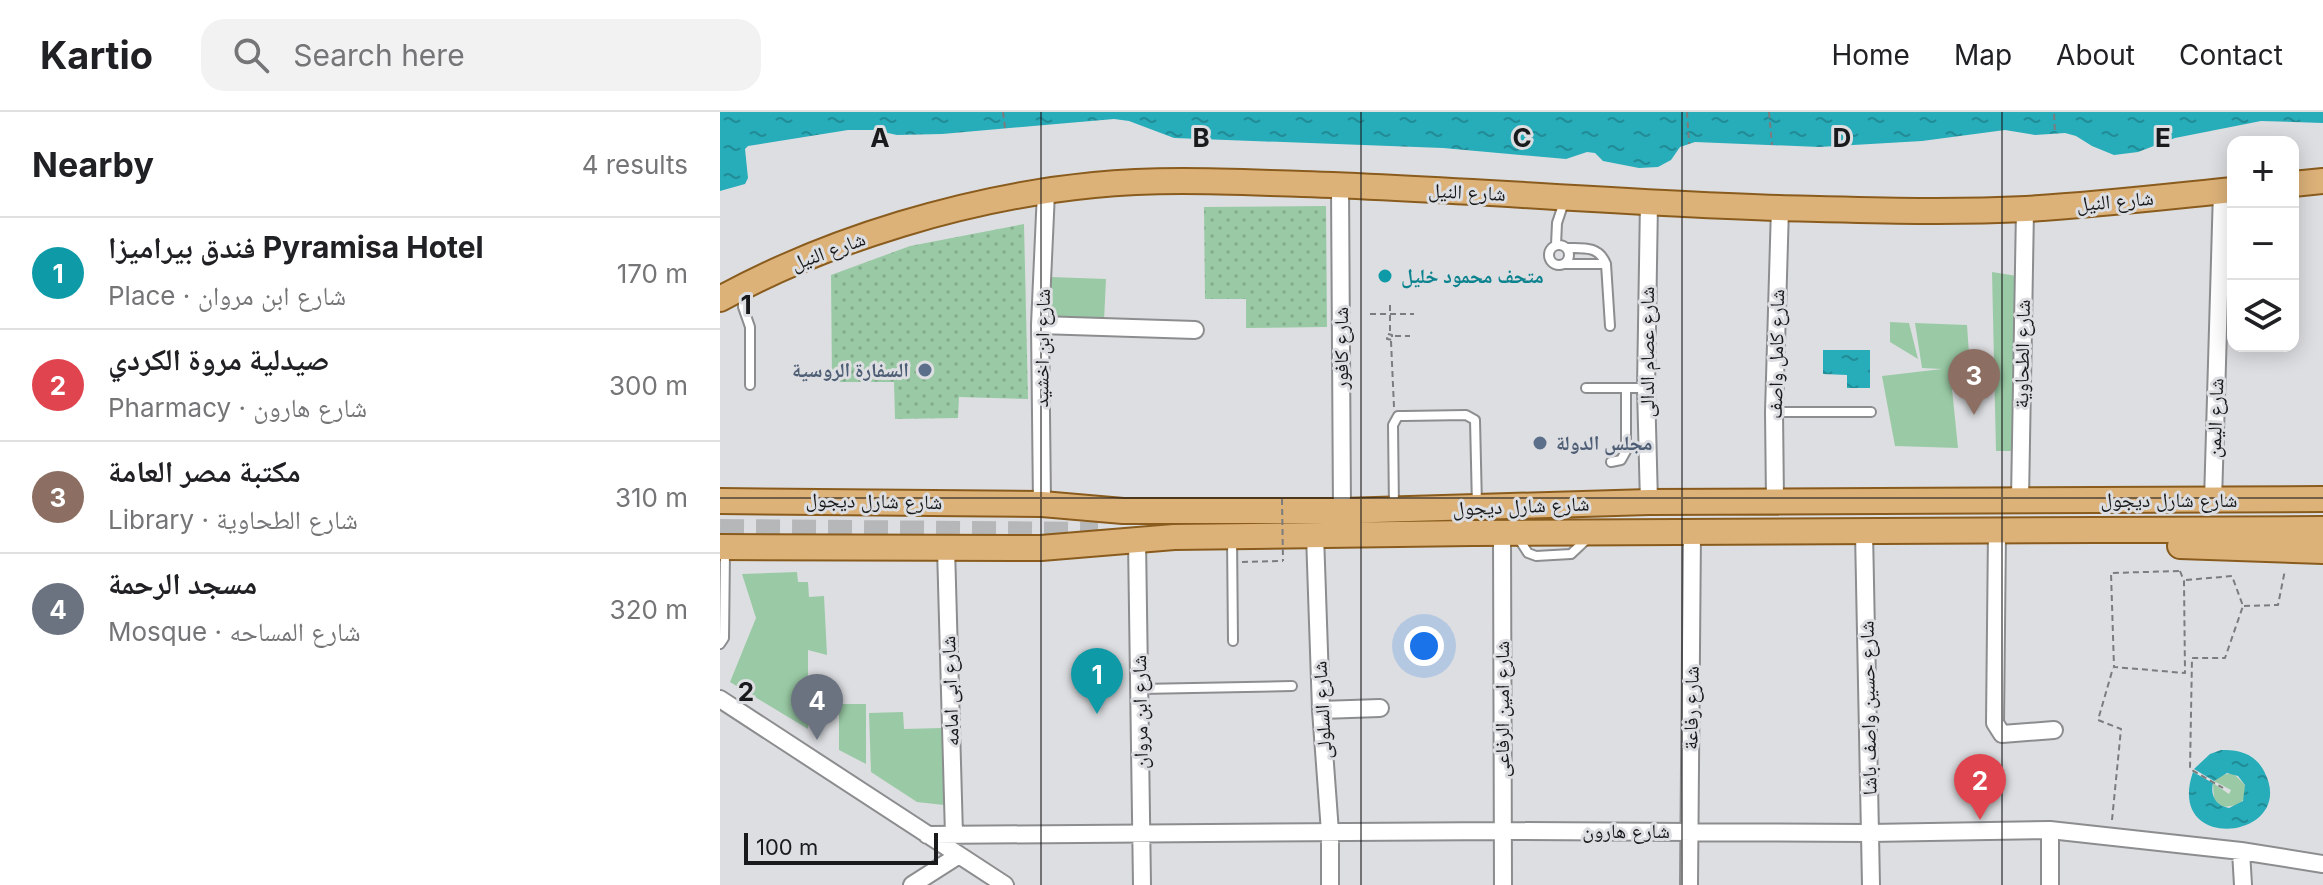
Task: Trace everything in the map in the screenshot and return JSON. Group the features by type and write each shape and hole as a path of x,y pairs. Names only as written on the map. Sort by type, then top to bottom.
{"main road":[{"name":"شارع النيل","path":"720,299 823,251 905,224 947,212 1095,185 1183,181 1340,185 1780,208 2025,209 2227,191"},
{"path":"2299,183 2323,181"},
{"name":"شارع شارل ديجول","path":"720,501 1042,504 1123,511 1342,511 1649,502 2323,499"},
{"name":"شارع شارل ديجول","path":"723,547 1041,548 1137,540 1315,535 2323,529"},
{"name":"شارع شارل ديجول","path":"2009,531 2043,544 2323,551"}],"street":[{"name":"شارع كافور","path":"1340,185 1342,511"},
{"name":"شارع اليمن","path":"2213,501 2227,191"},
{"name":"شارع ابن اخشيد","path":"1042,504 1040,325 1046,192"},
{"name":"شارع عصام الدالى","path":"1649,202 1646,388 1649,502"},
{"name":"شارع كامل واصف","path":"1775,501 1774,412 1780,208"},
{"name":"شارع الطحاوية","path":"2020,500 2025,209"},
{"path":"1040,325 1195,330"},
{"name":"شارع رفاعة","path":"1689,885 1692,531"},
{"path":"2009,531 1995,723 2002,734 2054,730"},
{"name":"شارع حسين واصف باشا","path":"1864,532 1871,885"},
{"name":"شارع امين الرفاعى","path":"1503,885 1508,533"},
{"name":"شارع السلولى","path":"1315,535 1330,885"},
{"name":"شارع ابن مروان","path":"1137,540 1142,885"},
{"name":"شارع ابى امامه","path":"946,548 954,835"},
{"path":"720,699 1005,885"},
{"path":"1321,710 1380,708"},
{"path":"2050,830 2050,885"},
{"name":"شارع هارون","path":"927,835 2050,830 2241,851 2323,864"},
{"path":"2241,851 2243,885"},
{"path":"912,885 959,855"}],"lane":[{"path":"1565,197 1557,223 1556,245 1550,250 1549,258 1555,264 1606,264"},
{"path":"1556,245 1598,251 1606,264 1610,326"},
{"path":"1563,264 1569,257 1567,248"},
{"path":"743,286 743,307 750,327 750,385"},
{"path":"1586,388 1646,388"},
{"path":"1611,462 1621,460 1626,451 1626,388"},
{"path":"1774,412 1871,412"},
{"path":"1394,509 1394,420 1404,416 1466,415 1475,420 1477,507"},
{"path":"1232,537 1233,641"},
{"path":"720,644 724,638 723,547"},
{"path":"1140,689 1292,686"}],"path":[{"path":"1003,112 1005,128"},
{"path":"1687,112 1689,144"},
{"path":"1769,112 1772,145"},
{"path":"2054,114 2055,134"},
{"path":"1390,305 1394,420"},
{"path":"1370,314 1414,314"},
{"path":"1391,341 1386,337 1410,336"},
{"path":"1238,562 1283,561 1282,499"},
{"path":"2243,606 2278,605 2285,568 2284,548"},
{"path":"2110,838 2121,729 2098,720 2114,667 2111,573 2180,571 2184,581 2185,673"},
{"path":"2184,581 2232,576 2243,606 2225,658 2192,658 2190,769 2223,788"},
{"path":"2114,667 2191,675"}],"green space":[{"path":"1326,206 1327,327 1246,328 1246,299 1205,299 1204,207"},
{"path":"1024,224 1028,399 959,397 958,418 895,419 894,382 832,382 831,275 910,246"},
{"path":"1992,272 2017,276 2019,451 1996,451"},
{"path":"1051,277 1106,279 1104,321 1050,319"},
{"path":"1890,322 1909,323 1918,359 1890,342"},
{"path":"1915,323 1967,325 1970,368 1950,369 1958,448 1895,446 1882,376 1942,369 1922,368"},
{"path":"797,572 798,582 808,582 809,597 824,596 827,655 808,650 808,729 730,682 756,618 742,574"},
{"path":"839,704 866,704 866,764 839,750"},
{"path":"903,712 904,729 942,728 944,805 917,802 871,772 869,713"},
{"path":"2233,773 2245,785 2246,796 2239,805 2223,807 2214,800 2213,783 2229,794 2231,790 2214,781 2221,775"}],"water":[{"path":"720,112 2323,112 2323,123 2261,121 2175,138 2138,152 2114,155 2065,133 2035,135 2005,130 1922,141 1819,147 1695,142 1680,147 1671,160 1658,167 1639,168 1603,161 1595,153 1587,152 1566,159 1443,148 1174,138 1129,121 1114,119 942,134 897,135 874,130 848,130 748,146 745,149 748,178 745,184 720,191"},
{"path":"1823,350 1870,350 1870,388 1847,388 1847,375 1823,374"},
{"path":"2234,750 2256,760 2264,771 2270,794 2264,812 2250,823 2231,828 2212,827 2197,817 2189,799 2193,772 2213,783 2213,796 2217,803 2229,808 2243,801 2245,785 2238,776 2227,773 2214,781 2194,769 2210,754"}],"tunnel":[{"path":"720,531 1098,534"}],"place":[{"name":"متحف محمود خليل","path":"1385,276"},
{"name":"السفارة الروسية","path":"925,370"},
{"name":"مكتبة مصر العامة","path":"1974,415"},
{"name":"مجلس الدولة","path":"1540,443"},
{"name":"فندق بيراميزا Pyramisa Hotel","path":"1097,714"},
{"name":"مسجد الرحمة","path":"817,740"},
{"name":"صيدلية مروة الكردي","path":"1980,820"}]}
